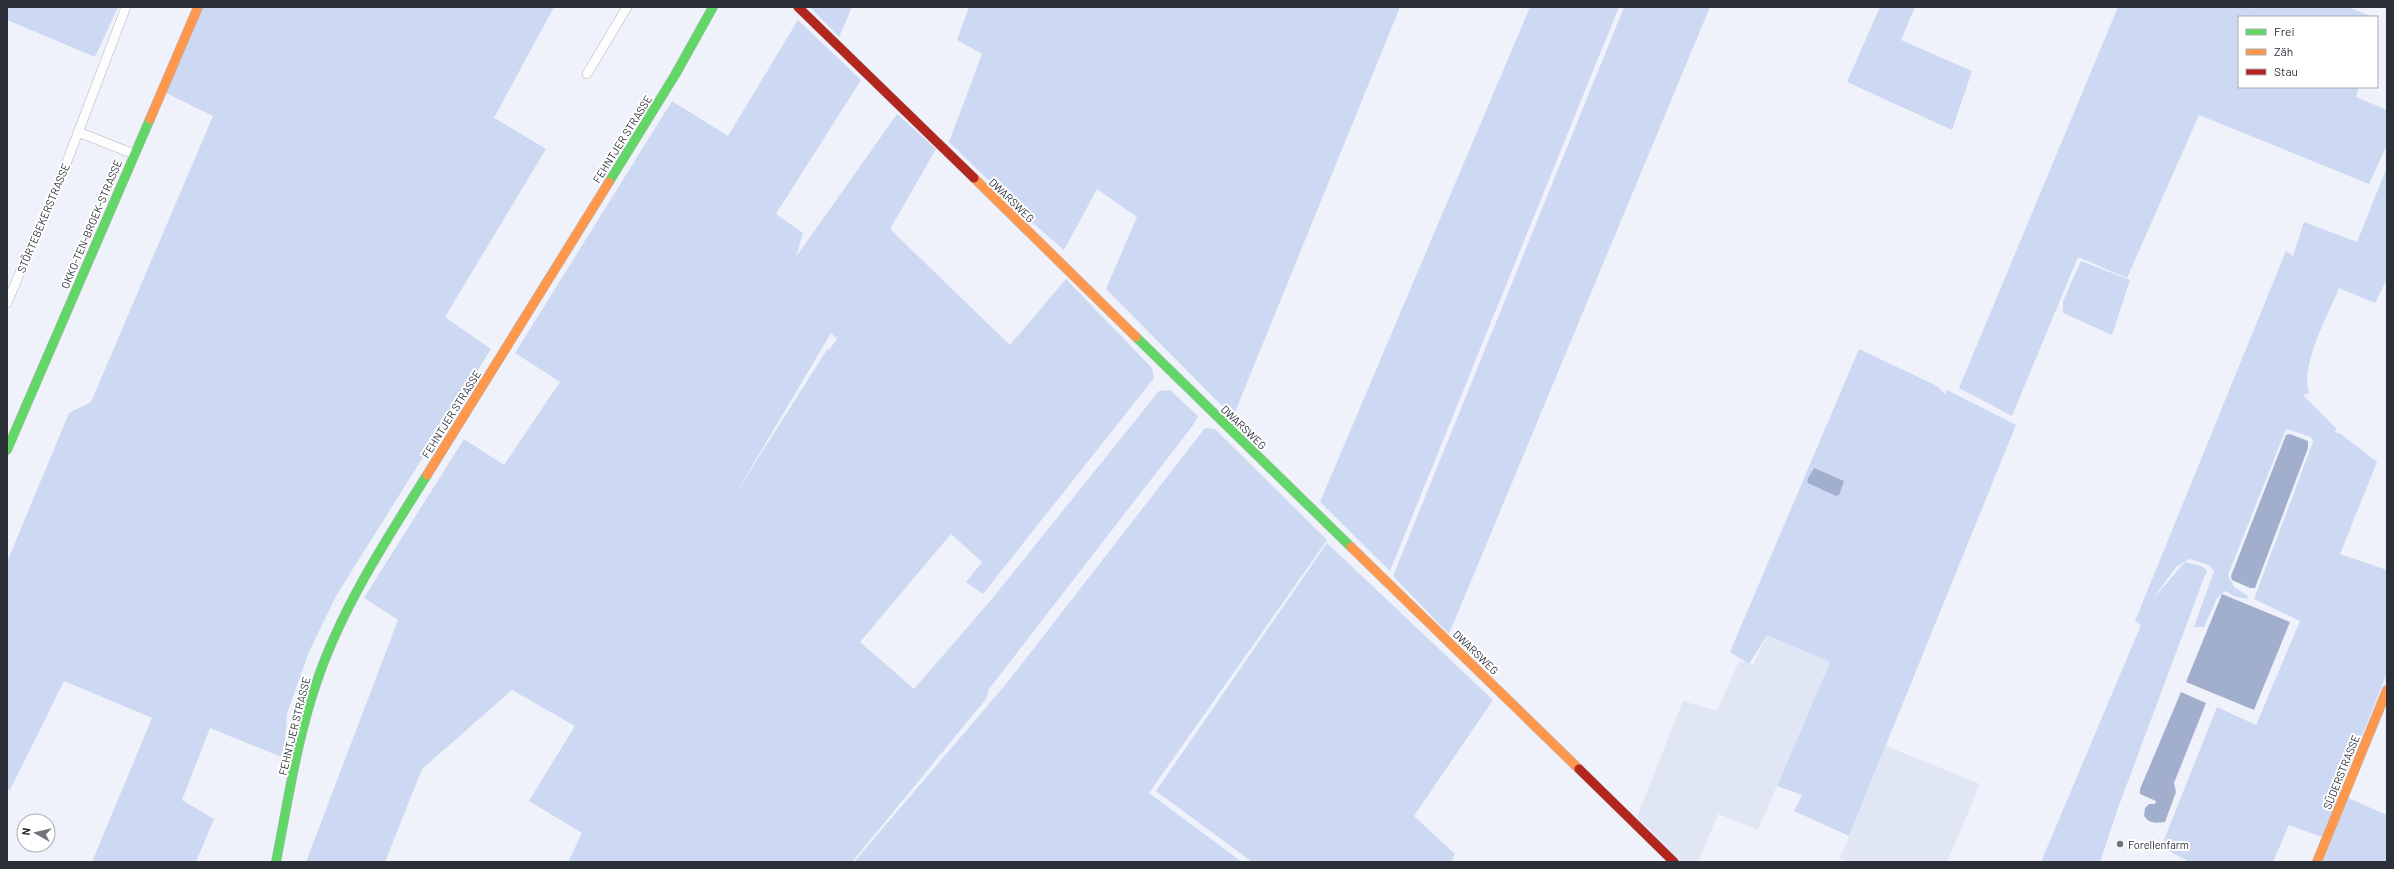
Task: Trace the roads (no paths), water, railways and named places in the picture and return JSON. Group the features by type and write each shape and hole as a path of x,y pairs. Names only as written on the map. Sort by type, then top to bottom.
{"street":[{"name":"STÖRTEBEKERSTRASSE","path":"7,303 101,75 106,56 126,7"},
{"name":"OKKO-TEN-BROEK-STRASSE","path":"7,450 198,7"},
{"path":"587,74 627,7"},
{"name":"FEHNTJER STRASSE","path":"276,862 297,753 308,710 325,660 346,612 390,536 675,75 713,7"},
{"name":"DWARSWEG","path":"798,7 1674,862"},
{"path":"78,132 134,154"},
{"name":"SÜDERSTRASSE","path":"2318,862 2387,690"}],"place":[{"name":"Forellenfarm","path":"2120,844"}]}
